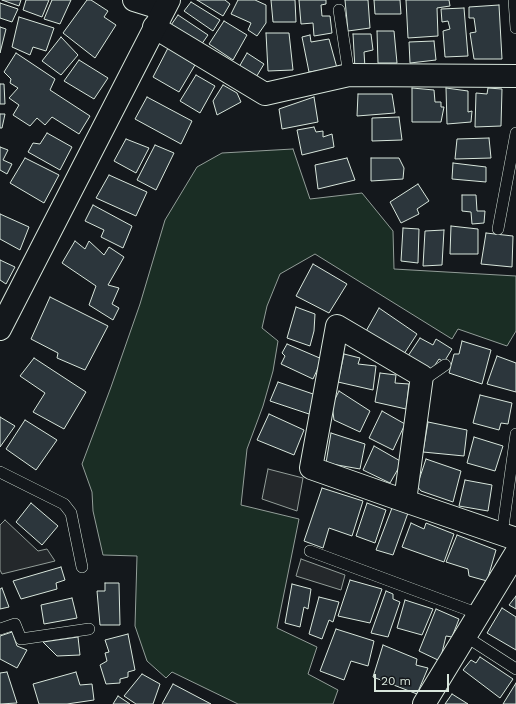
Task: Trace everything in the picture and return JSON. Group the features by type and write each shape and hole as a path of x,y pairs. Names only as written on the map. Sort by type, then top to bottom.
{"street":[{"path":"134,0 162,12 265,94 349,75 516,76"},
{"path":"0,329 162,12"},
{"path":"405,501 422,376 337,326 311,468 405,501 509,537"},
{"path":"424,704 516,553"}],"lane":[{"path":"514,0 516,28"},
{"path":"338,10 349,75"},
{"path":"498,228 516,133"},
{"path":"422,381 445,365"},
{"path":"509,537 516,434"},
{"path":"0,472 64,504 71,513 82,567"},
{"path":"310,552 479,614"},
{"path":"0,628 15,624 22,639 89,628"},
{"path":"465,636 516,668"}],"green space":[{"path":"293,149 310,199 362,193 393,231 394,269 516,276 516,331 507,346 458,329 452,339 315,254 280,274 267,306 262,328 278,341 273,371 263,406 247,449 241,505 299,519 277,628 317,647 308,674 338,690 333,704 238,704 172,672 166,678 147,661 135,626 137,556 103,555 93,511 92,492 82,464 140,304 165,220 197,167 222,153"}],"shaded area":[{"path":"268,469 303,478 297,511 262,499"},
{"path":"5,520 38,551 47,549 55,561 2,574 0,570 0,525"},
{"path":"301,559 345,575 341,590 296,576"}],"building":[{"path":"2,0 21,0 19,6"},
{"path":"26,0 49,0 42,17 23,10"},
{"path":"52,0 71,0 60,24 44,19"},
{"path":"87,0 91,0 108,11 104,17 116,25 95,58 63,33"},
{"path":"197,0 225,0 230,4 223,16"},
{"path":"238,0 255,0 266,5 266,23 257,36 248,30 251,23 231,14"},
{"path":"271,0 295,0 296,22 273,22"},
{"path":"299,0 326,0 326,4 321,5 322,16 330,16 332,33 314,36 313,23 301,24"},
{"path":"345,0 368,0 370,28 348,31"},
{"path":"374,0 400,0 401,14 375,14"},
{"path":"406,0 449,0 450,6 437,8 438,36 408,38"},
{"path":"191,2 220,20 213,31 184,11"},
{"path":"0,3 18,9 12,22 0,18"},
{"path":"499,5 502,59 474,59 470,33 476,32 474,18 469,18 469,7"},
{"path":"464,8 468,56 445,57 443,31 450,29 448,21 442,22 441,9"},
{"path":"178,15 208,35 199,48 169,28"},
{"path":"19,17 54,28 46,51 33,47 30,55 12,47"},
{"path":"224,21 247,35 233,60 209,44"},
{"path":"0,27 6,29 0,53"},
{"path":"377,31 394,31 397,63 378,63"},
{"path":"266,33 289,33 293,70 268,71"},
{"path":"353,34 371,34 373,50 364,52 365,68 355,69"},
{"path":"310,35 311,42 329,39 337,68 309,72 302,37"},
{"path":"61,37 78,55 61,75 42,61"},
{"path":"434,41 436,60 410,63 409,42"},
{"path":"168,48 195,65 179,92 153,77"},
{"path":"16,53 55,79 50,90 90,116 79,134 52,117 45,125 37,118 30,126 13,115 19,105 9,98 18,88 10,83 11,79 4,72"},
{"path":"247,53 264,64 255,79 239,67"},
{"path":"79,60 108,78 94,99 64,81"},
{"path":"196,75 215,86 200,113 180,101"},
{"path":"0,84 4,84 5,104 0,104"},
{"path":"223,85 237,93 241,102 217,115 213,101"},
{"path":"412,88 434,90 435,102 441,102 441,107 444,107 441,122 412,122"},
{"path":"446,88 468,91 468,112 472,111 471,122 447,124"},
{"path":"488,88 502,89 501,126 475,127 476,93 487,94"},
{"path":"358,94 392,94 395,113 357,116"},
{"path":"147,97 192,121 181,144 135,119"},
{"path":"314,97 318,122 282,129 279,109"},
{"path":"0,114 5,114 2,128 0,128"},
{"path":"399,117 402,140 372,141 372,118"},
{"path":"314,127 316,132 323,131 323,137 332,134 334,147 302,155 297,130"},
{"path":"47,133 72,147 60,170 28,152 33,143 40,144"},
{"path":"489,138 491,158 455,159 457,139"},
{"path":"126,139 149,148 136,173 114,161"},
{"path":"155,145 174,153 156,190 137,180"},
{"path":"0,147 8,150 3,160 12,164 7,174 0,170"},
{"path":"25,158 59,175 44,203 10,183"},
{"path":"347,158 355,180 318,189 315,165"},
{"path":"371,158 399,158 404,168 403,179 371,181"},
{"path":"453,163 486,167 486,182 452,179"},
{"path":"109,175 147,192 136,216 96,198"},
{"path":"418,184 429,201 417,209 419,214 401,223 390,202"},
{"path":"462,195 476,195 477,211 485,211 484,223 472,224 471,212 462,211"},
{"path":"93,205 132,226 123,248 101,237 104,230 85,221"},
{"path":"0,214 29,227 20,250 0,239"},
{"path":"451,226 478,229 478,254 450,254"},
{"path":"403,228 419,229 418,263 401,261"},
{"path":"444,230 442,265 423,266 425,231"},
{"path":"486,233 513,236 512,267 481,264"},
{"path":"75,241 85,249 89,241 104,255 109,247 124,257 108,285 119,288 112,304 119,308 113,320 89,305 96,286 62,263"},
{"path":"0,260 15,267 6,284 0,280"},
{"path":"313,264 347,284 329,313 296,296"},
{"path":"50,297 108,326 85,370 57,358 58,353 31,339"},
{"path":"296,307 315,314 314,331 310,346 287,338"},
{"path":"379,308 417,334 402,357 365,333"},
{"path":"420,338 433,345 436,339 452,349 444,362 439,359 431,371 408,356"},
{"path":"462,341 491,350 482,384 449,373 454,354 459,354"},
{"path":"287,344 322,359 313,379 281,364 285,356 282,353"},
{"path":"344,354 360,358 358,364 376,366 373,390 338,382"},
{"path":"497,356 516,363 516,392 487,384"},
{"path":"34,358 86,392 64,429 33,412 45,393 20,376"},
{"path":"380,373 396,375 395,383 409,384 406,409 375,402"},
{"path":"278,382 316,395 309,414 270,401"},
{"path":"339,391 370,411 360,432 334,420 332,405"},
{"path":"480,395 512,403 508,424 501,423 499,430 473,423"},
{"path":"382,411 405,424 393,450 369,438"},
{"path":"269,414 304,430 294,455 257,440"},
{"path":"0,417 15,426 0,447"},
{"path":"25,420 57,440 36,470 6,449"},
{"path":"428,422 467,430 464,456 423,452"},
{"path":"331,433 365,444 360,469 326,463"},
{"path":"474,437 503,446 495,471 467,463"},
{"path":"374,446 402,462 390,483 363,470"},
{"path":"426,459 461,471 453,502 421,491 417,486"},
{"path":"465,480 492,485 488,511 459,506"},
{"path":"322,488 363,501 352,536 329,528 323,548 304,541"},
{"path":"31,503 58,526 42,545 16,522"},
{"path":"367,503 386,510 375,543 356,536"},
{"path":"392,508 408,513 393,555 376,550"},
{"path":"411,523 424,529 426,523 454,534 444,562 402,547"},
{"path":"457,535 496,550 487,581 469,576 468,569 446,562"},
{"path":"61,567 65,580 56,583 57,589 21,599 13,581"},
{"path":"350,580 382,589 370,623 338,616"},
{"path":"105,583 119,583 120,625 100,625 97,591 105,591"},
{"path":"292,584 311,589 308,609 304,607 300,627 285,623"},
{"path":"2,588 9,607 0,609 0,589"},
{"path":"386,591 393,594 393,599 400,602 388,637 371,633"},
{"path":"516,596 516,609 509,605"},
{"path":"319,597 339,602 333,622 329,620 322,639 309,634"},
{"path":"72,598 77,618 44,624 41,605"},
{"path":"405,600 433,609 422,635 397,628"},
{"path":"502,608 516,617 516,650 487,633"},
{"path":"436,609 459,619 452,637 446,636 440,661 419,651"},
{"path":"336,629 374,641 368,666 351,661 344,680 320,671"},
{"path":"12,632 17,646 27,650 17,668 0,659 0,636"},
{"path":"128,634 135,670 128,672 128,677 120,679 120,683 106,684 100,665 107,661 105,653 109,652 105,640"},
{"path":"78,637 80,655 57,656 43,642"},
{"path":"383,645 417,659 416,665 428,668 417,694 373,677"},
{"path":"480,657 513,679 500,698 463,670 471,660 476,663"},
{"path":"7,672 17,703 0,704 0,673"},
{"path":"76,672 80,685 92,684 94,700 67,704 39,704 33,684"},
{"path":"142,674 160,684 153,704 136,704 124,696"},
{"path":"516,683 516,704 503,704"},
{"path":"173,684 211,704 162,704"},
{"path":"452,694 468,704 445,704"},
{"path":"118,696 130,704 113,704"}]}
